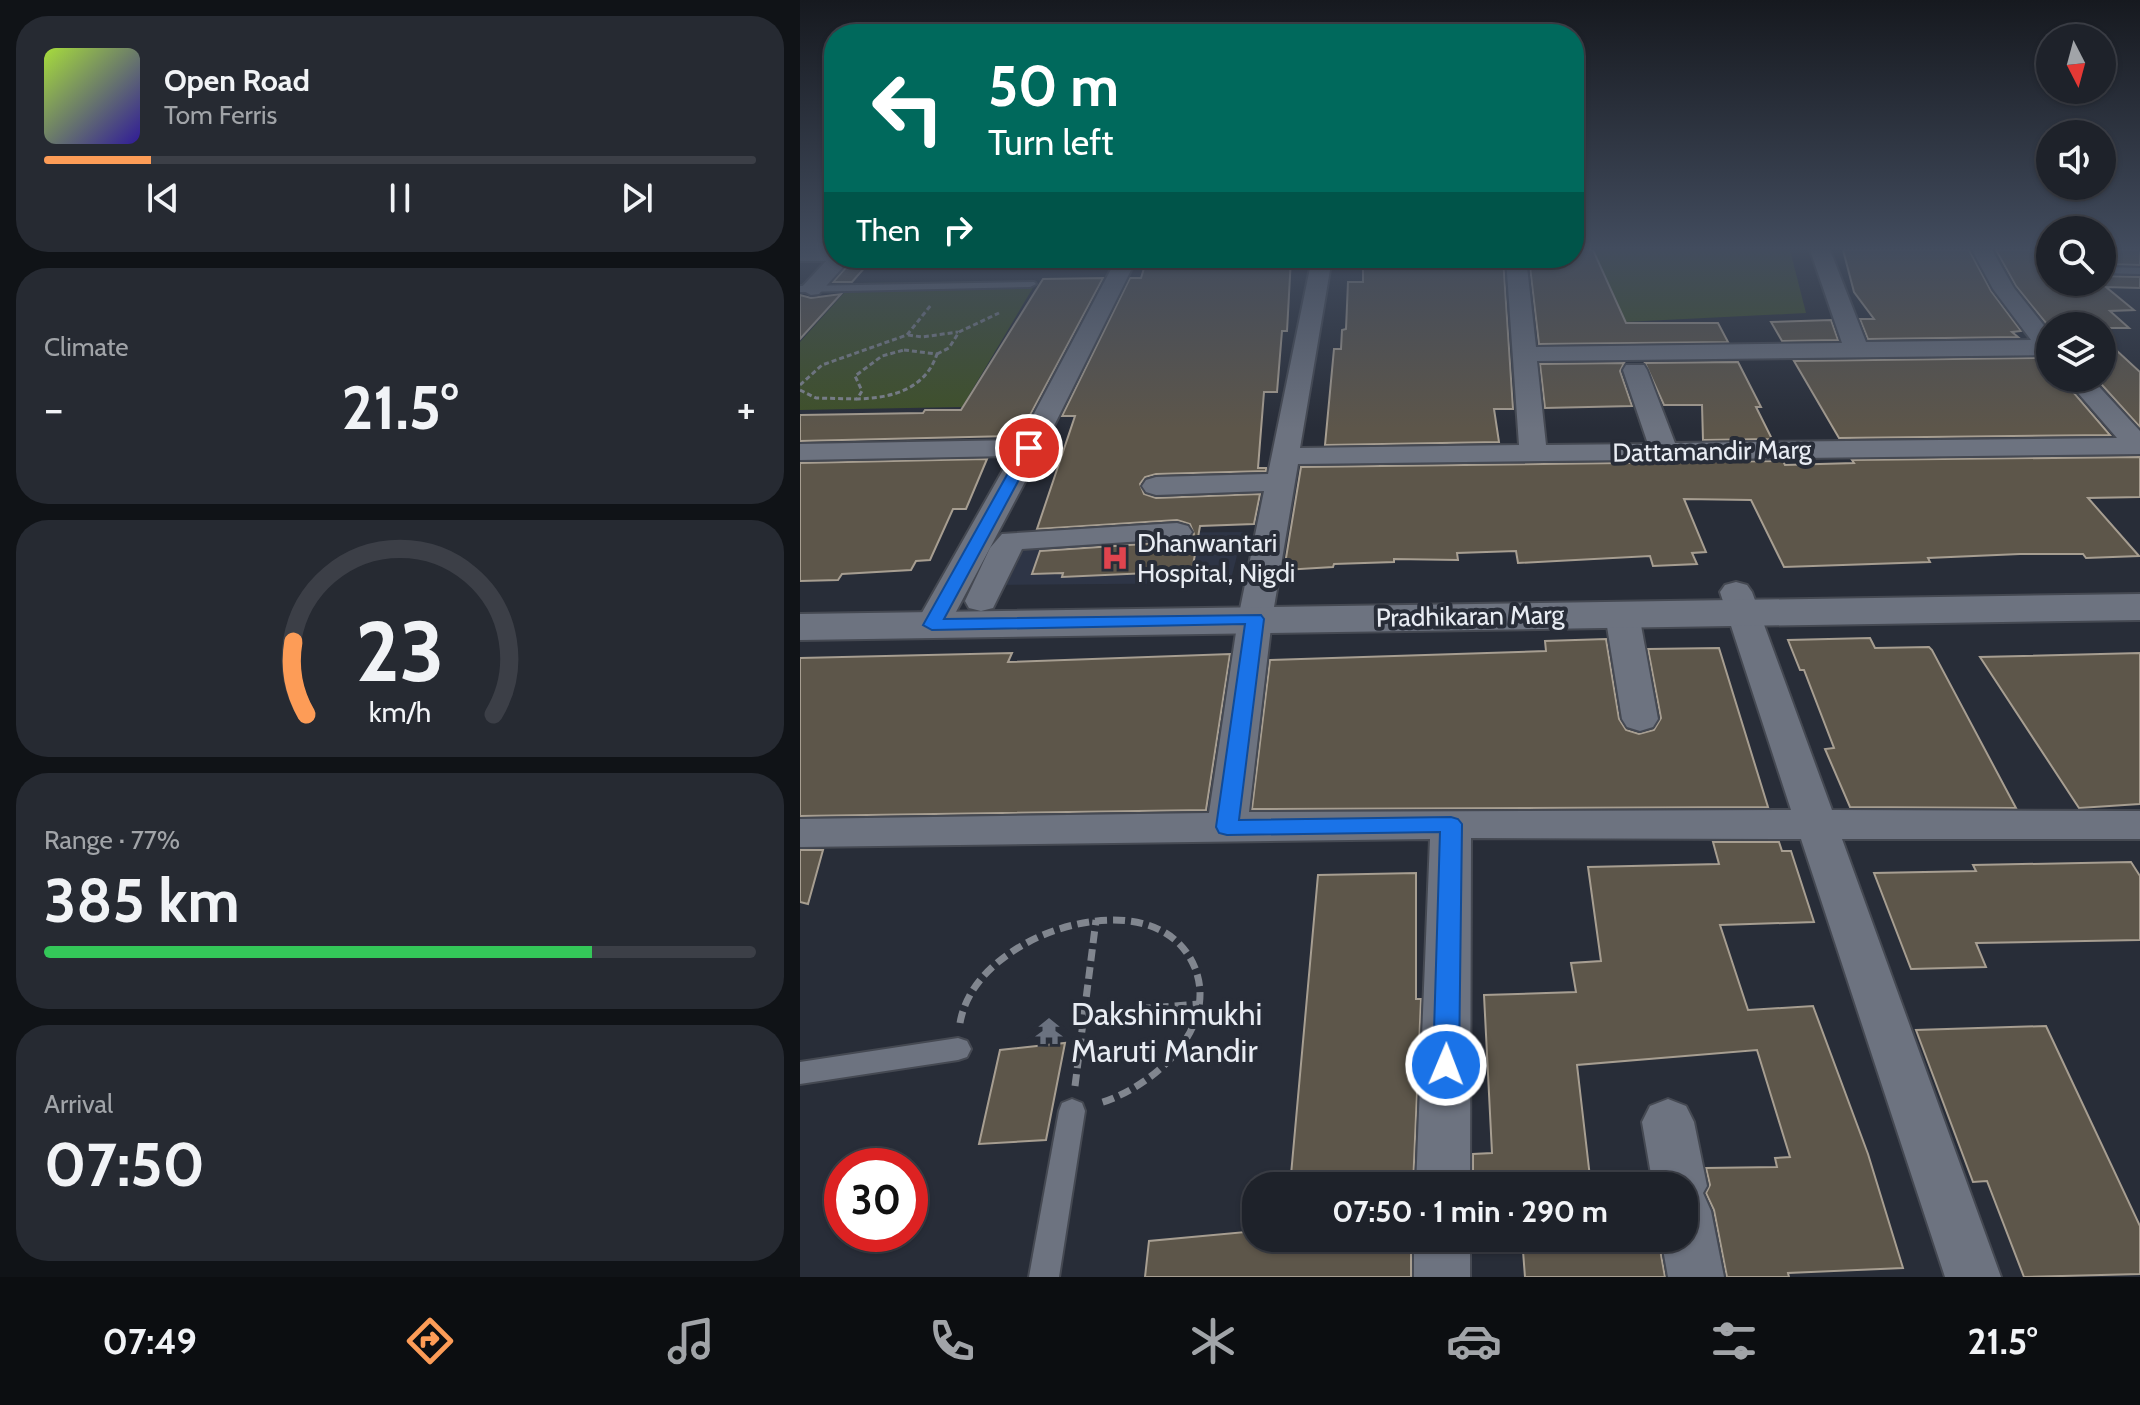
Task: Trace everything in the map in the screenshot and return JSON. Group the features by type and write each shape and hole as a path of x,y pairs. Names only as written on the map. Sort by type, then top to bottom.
{"street":[{"path":"952,609 1029,448 1100,310"},
{"path":"1227,827 1257,609 1312,310"},
{"path":"1520,310 1533,453"},
{"path":"1842,310 1857,351"},
{"path":"2019,310 2036,332"},
{"path":"1524,354 2036,348"},
{"path":"1635,370 1665,452"},
{"path":"2090,392 2140,446"},
{"name":"Dattamandir Marg","path":"1156,486 1282,469 1533,453 2140,446"},
{"path":"800,452 1029,448"},
{"path":"952,609 1013,540 1177,532"},
{"name":"Pradhikaran Marg","path":"1257,609 1740,602 2140,586"},
{"path":"1740,602 1973,1277"},
{"name":"Pradhikaran Marg","path":"800,603 952,609 1622,614 1740,602 2140,607"},
{"name":"Pradhikaran Marg","path":"800,627 952,609"},
{"path":"1622,614 1640,719"},
{"path":"1443,1172 1451,824"},
{"path":"800,833 1451,824 2140,825"},
{"path":"1668,1122 1677,1172"},
{"path":"1442,1252 1442,1277"},
{"path":"1691,1252 1696,1277"}],"lane":[{"path":"800,1073 958,1049"},
{"path":"1044,1277 1072,1111"}],"path":[{"path":"908,335 928,310"},
{"path":"959,332 949,348 937,354 933,369 916,384 886,396 856,400 814,398 800,387 810,372 827,363 908,335 922,337 959,332 999,313"},
{"path":"856,400 862,391 855,376 861,369 899,350 923,348 937,354"},
{"path":"958,1049 960,1017 976,986 1001,959 1033,937 1071,924 1096,920 1143,924 1172,937 1192,958 1201,986 1198,1017 1182,1048 1154,1077 1115,1099 1072,1111 1096,920"},
{"path":"1085,1013 1200,1004"}],"shaded area":[{"name":"Dhanwantari Hospital, Nigdi","path":"1243,532 1230,583 979,585 1006,534"}],"green space":[{"path":"829,310 1020,310 962,407 800,410 800,342"},
{"path":"1600,310 1805,310 1806,313 1604,323"}],"building":[{"path":"800,310 827,310 800,339"},
{"path":"1024,310 1086,310 1029,417 1020,418 1011,436 800,441 800,415 961,410"},
{"path":"1114,310 1288,310 1287,331 1282,331 1277,392 1264,392 1258,468 1266,468 1266,471 1156,474 1145,477 1140,484 1144,494 1156,498 1260,494 1254,524 1200,526 1192,571 1062,577 1063,573 1032,574 1040,551 1188,541 1194,534 1190,524 1177,520 1037,529 1075,416 1062,416"},
{"path":"1347,310 1506,310 1513,409 1494,409 1499,442 1325,445 1334,349 1341,349 1342,330 1346,329"},
{"path":"1535,310 1620,310 1626,323 1718,323 1728,342 1539,344"},
{"path":"1867,310 2005,310 2021,331 2012,332 2018,337 1868,339 1860,319 1874,319"},
{"path":"2035,310 2134,310 2037,312"},
{"path":"2116,316 2129,328 2116,328"},
{"path":"1831,320 1838,340 1782,341 1771,322"},
{"path":"2116,350 2140,372 2140,427 2108,392 2116,392"},
{"path":"2036,358 2036,392 2073,392 2110,435 1839,438 1794,361"},
{"path":"1738,362 1761,407 1756,407 1772,439 1703,440 1702,405 1664,405 1645,363"},
{"path":"1624,363 1620,371 1632,406 1545,408 1540,364"},
{"path":"2140,457 2140,497 2088,498 2139,556 2086,558 2083,554 2020,554 1928,558 1930,562 1784,567 1751,500 1684,499 1706,552 1692,553 1697,564 1653,566 1650,556 1518,563 1516,551 1457,553 1458,560 1394,559 1394,562 1284,570 1301,467 1783,461 1785,465 1854,463 1852,460"},
{"path":"987,459 966,509 953,509 930,560 916,561 911,570 842,574 838,580 800,581 800,463"},
{"path":"1870,638 1875,648 1929,647 1932,650 2016,808 1850,807 1825,749 1834,748 1804,670 1800,670 1788,640"},
{"path":"1606,639 1619,719 1626,730 1639,734 1654,730 1661,718 1648,649 1719,648 1768,807 1252,809 1270,660 1546,651 1545,641"},
{"path":"1012,653 1008,662 1230,654 1206,810 800,816 800,658"},
{"path":"2140,653 2140,804 2079,808 1980,657"},
{"path":"1713,842 1779,842 1782,851 1791,851 1814,922 1720,925 1748,1010 1813,1006 1868,1154 1903,1268 1788,1273 1789,1277 1727,1277 1714,1210 1706,1193 1710,1185 1706,1168 1777,1167 1775,1158 1790,1157 1757,1050 1577,1065 1589,1172 1473,1172 1473,1154 1492,1153 1484,995 1576,992 1571,963 1601,961 1588,867 1719,864"},
{"path":"800,850 823,850 808,904 800,902"},
{"path":"2131,862 2140,876 2140,940 1976,943 1986,967 1911,969 1874,873 1976,871 1973,865"},
{"path":"1416,873 1416,999 1421,999 1414,1172 1291,1172 1318,875"},
{"path":"2046,1026 2140,1226 2140,1274 2024,1277 1987,1181 1973,1182 1916,1030"},
{"path":"1065,1043 1046,1140 979,1144 1000,1050"},
{"path":"1242,1232 1242,1252 1411,1252 1411,1277 1145,1277 1149,1241"},
{"path":"1523,1252 1661,1252 1665,1277 1525,1277"}],"place":[{"name":"Dhanwantari Hospital, Nigdi","path":"1115,558"},
{"name":"Dakshinmukhi Maruti Mandir","path":"1049,1031"}],"route":[{"path":"1029,448 932,625 1255,619 1227,827 1451,824 1446,1065"}]}
